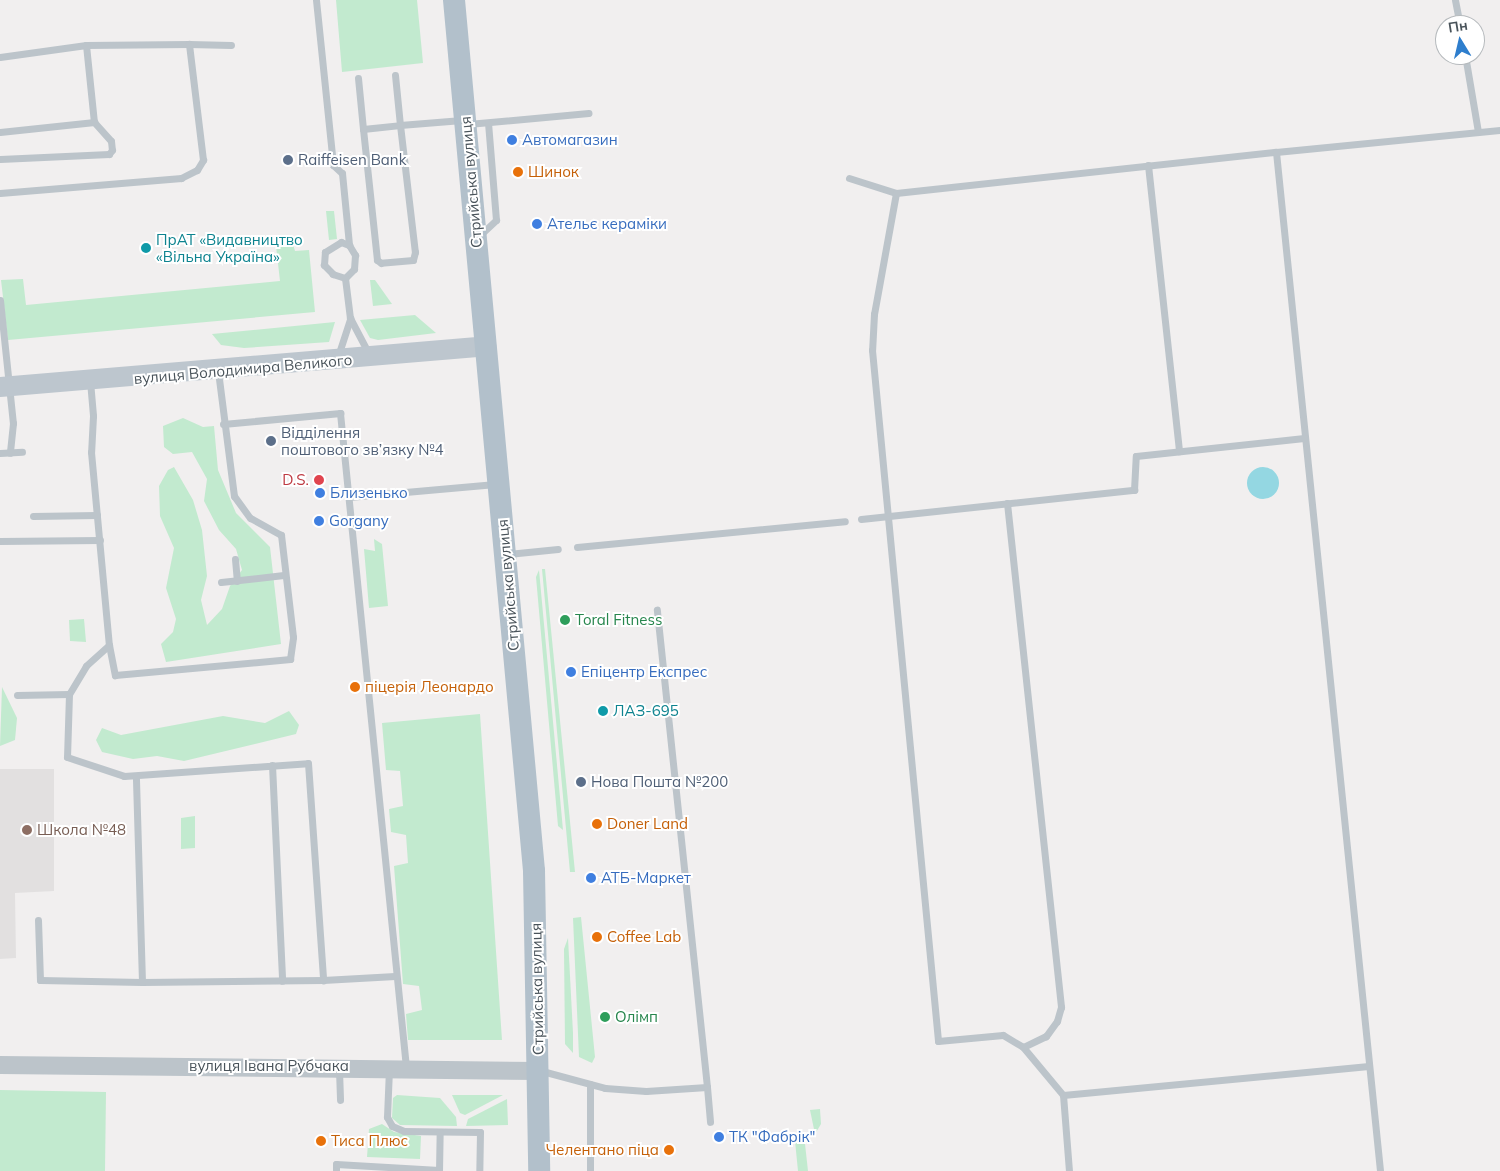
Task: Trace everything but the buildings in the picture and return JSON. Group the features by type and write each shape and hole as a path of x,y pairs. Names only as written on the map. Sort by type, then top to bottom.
{"main road":[{"name":"Стрийська вулиця","path":"454,0 534,872 539,1070 539,1171"},
{"name":"вулиця Володимира Великого","path":"4,387 336,361 486,346"}],"street":[{"name":"вулиця Івана Рубчака","path":"0,1065 397,1067 539,1070"}],"lane":[{"path":"316,0 333,165 342,173 349,245 355,255 354,269 345,278"},
{"path":"1454,0 1458,15"},
{"path":"0,193 181,178 197,170 203,160 189,44"},
{"path":"0,159 109,154 111,141 94,122 86,45"},
{"path":"0,56 86,45 231,45"},
{"path":"1467,65 1478,132"},
{"path":"358,78 377,260 381,262 413,260 415,252 395,75"},
{"path":"363,129 400,125 465,122 488,123 588,113"},
{"path":"0,132 94,122"},
{"path":"476,238 496,220 488,123"},
{"path":"849,178 896,193 1148,165 1500,130"},
{"path":"1276,152 1380,1171"},
{"path":"1148,165 1179,452"},
{"path":"896,193 874,314 872,350 938,1041 1003,1036 1023,1047 1063,1095 1069,1171"},
{"path":"345,278 333,274 324,265 324,252 340,242 349,245"},
{"path":"345,278 350,318 371,358"},
{"path":"0,300 4,387 13,424 10,453"},
{"path":"336,361 350,318"},
{"path":"90,381 97,515 109,645 115,675 290,659 292,637 281,535 250,518 234,496 223,424 218,370"},
{"path":"223,424 340,413 395,976 397,1067 387,1117 392,1126 404,1131 480,1132 479,1171"},
{"path":"861,519 1134,490 1136,456 1304,438"},
{"path":"0,453 22,452"},
{"path":"349,497 499,484"},
{"path":"1007,504 1061,1007 1057,1021 1046,1036 1023,1047"},
{"path":"33,516 97,515"},
{"path":"577,547 845,521"},
{"path":"0,541 100,540"},
{"path":"505,554 558,549"},
{"path":"235,559 238,581"},
{"path":"221,582 284,575"},
{"path":"658,610 710,1122"},
{"path":"109,645 86,666 69,694 67,757 101,770 136,776 308,763 323,980"},
{"path":"17,694 69,694"},
{"path":"272,765 282,981"},
{"path":"136,776 142,982"},
{"path":"38,920 40,980 142,982 282,981 395,976"},
{"path":"1063,1095 1370,1066"},
{"path":"339,1067 340,1100"},
{"path":"539,1070 590,1084 646,1091 707,1087"},
{"path":"590,1084 590,1171"},
{"path":"336,1171 336,1164 439,1170 440,1132"}],"shaded area":[{"name":"Школа №48","path":"0,769 54,769 54,891 15,893 16,958 0,959"}],"green space":[{"path":"336,0 417,0 423,63 342,72"},
{"path":"326,211 334,211 337,239 329,240"},
{"path":"293,244 295,251 309,250 315,312 8,340 1,280 23,279 26,305 280,281 276,246"},
{"path":"370,280 375,280 392,304 373,306"},
{"path":"415,315 436,333 378,340 370,338 360,320"},
{"path":"335,322 329,342 244,348 221,345 212,334"},
{"path":"183,418 203,427 214,426 218,470 236,513 270,547 281,644 166,662 161,644 173,632 176,619 166,588 174,548 160,516 159,486 168,470 174,467 193,500 202,530 207,576 201,600 207,625 222,609 230,586 242,570 236,549 219,530 204,501 207,479 192,452 173,454 164,447 163,426"},
{"path":"374,539 382,544 388,606 369,608 364,549 375,551"},
{"path":"542,569 545,569 575,872 570,872"},
{"path":"539,570 563,830 558,826 536,577"},
{"path":"84,619 86,642 70,641 69,620"},
{"path":"2,687 17,718 15,740 0,746"},
{"path":"289,711 299,725 296,734 184,761 157,756 133,759 102,752 96,740 102,728 121,735 223,716 265,723"},
{"path":"480,714 502,1040 408,1040 406,1014 422,1010 419,986 403,984 394,866 408,863 406,835 391,832 389,809 403,806 400,771 386,770 382,723"},
{"path":"195,816 195,848 181,849 181,818"},
{"path":"581,917 595,1057 592,1063 579,1057 573,918"},
{"path":"568,938 573,1053 565,1044 564,949"},
{"path":"0,1090 106,1092 105,1171 0,1171"},
{"path":"397,1095 440,1098 456,1117 457,1126 400,1125 392,1118 393,1098"},
{"path":"452,1095 503,1095 465,1115 460,1113"},
{"path":"507,1099 508,1125 466,1126 468,1119"},
{"path":"820,1109 821,1124 815,1134 810,1110"},
{"path":"382,1124 394,1132 421,1136 420,1159 367,1157 369,1129"},
{"path":"798,1137 805,1144 808,1171 798,1171 795,1141"}],"water":[{"path":"1263,467 1274,472 1279,483 1274,494 1263,499 1252,494 1247,483 1252,472"}],"place":[{"name":"Автомагазин","path":"512,140"},
{"name":"Raiffeisen Bank","path":"288,160"},
{"name":"Шинок","path":"518,172"},
{"name":"Ательє кераміки","path":"537,224"},
{"name":"ПрАТ «Видавництво «Вільна Україна»","path":"146,248"},
{"name":"Відділення поштового зв’язку №4","path":"271,441"},
{"name":"D.S.","path":"319,480"},
{"name":"Близенько","path":"320,493"},
{"name":"Gorgany","path":"319,521"},
{"name":"Toral Fitness","path":"565,620"},
{"name":"Епіцентр Експрес","path":"571,672"},
{"name":"піцерія Леонардо","path":"355,687"},
{"name":"ЛАЗ-695","path":"603,711"},
{"name":"Нова Пошта №200","path":"581,782"},
{"name":"Doner Land","path":"597,824"},
{"name":"Школа №48","path":"27,830"},
{"name":"АТБ-Маркет","path":"591,878"},
{"name":"Coffee Lab","path":"597,937"},
{"name":"Олімп","path":"605,1017"},
{"name":"ТК \"Фабрік\"","path":"719,1137"},
{"name":"Тиса Плюс","path":"321,1141"},
{"name":"Челентано піца","path":"669,1150"}]}
